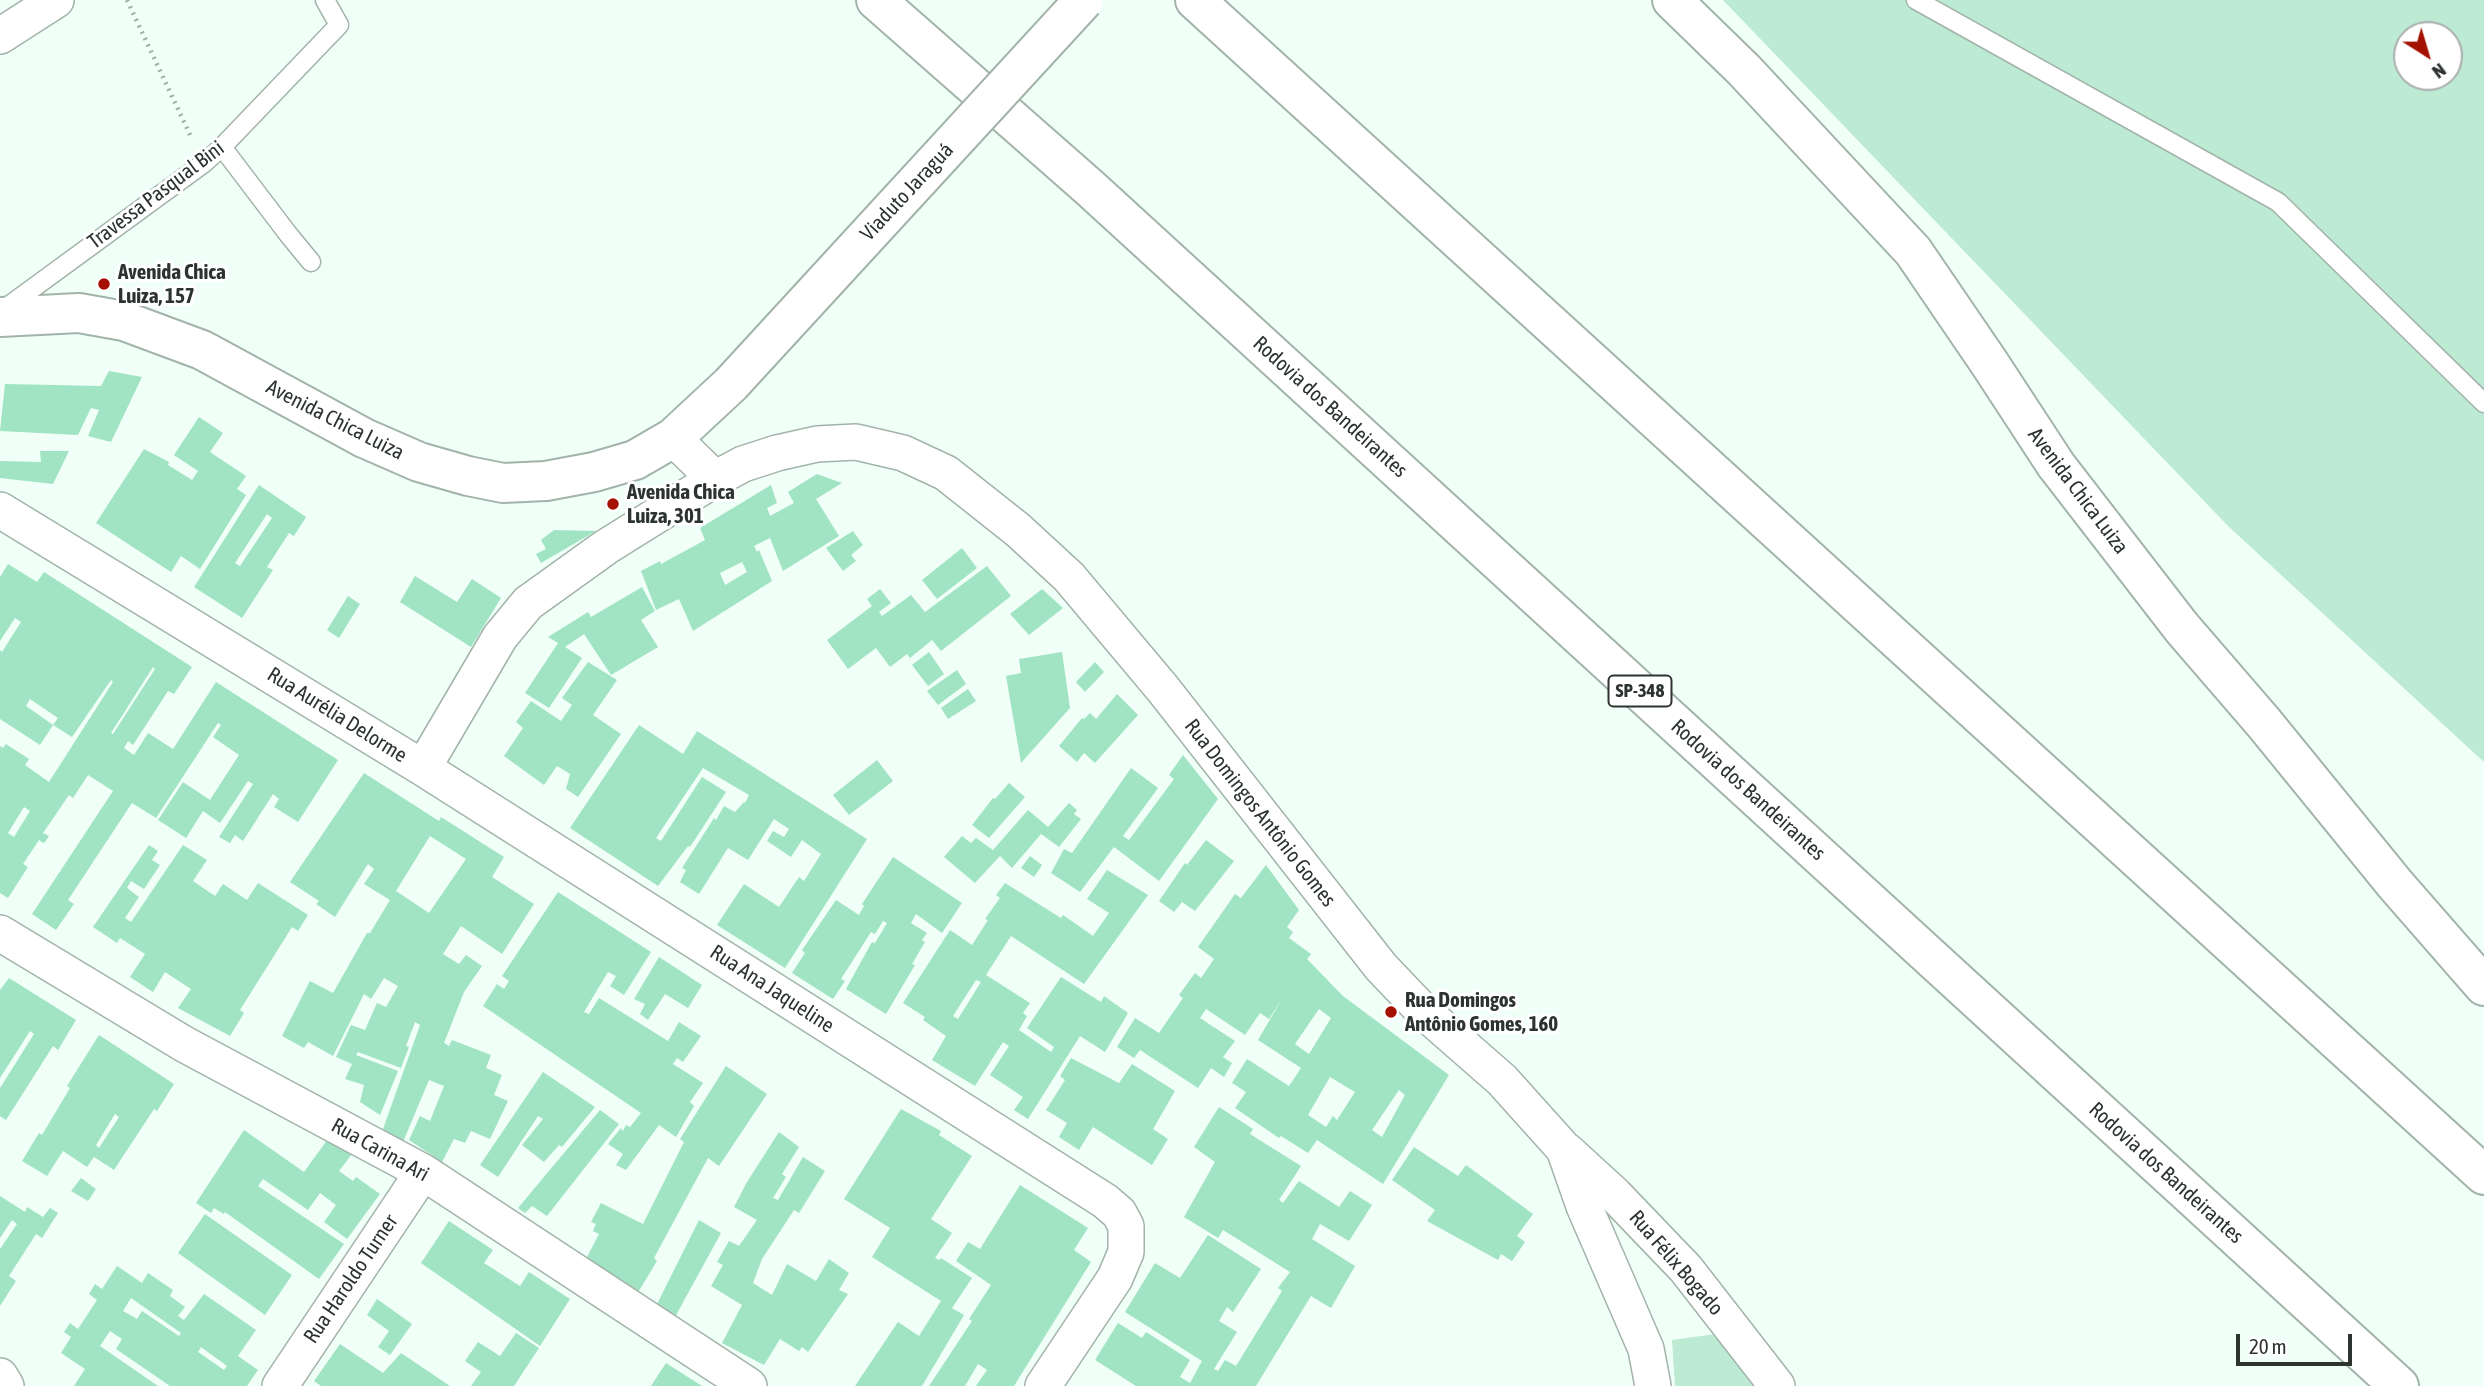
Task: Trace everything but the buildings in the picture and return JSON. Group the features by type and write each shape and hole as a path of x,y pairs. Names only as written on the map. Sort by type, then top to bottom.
{"main road":[{"name":"Rodovia dos Bandeirantes","path":"876,0 1090,187 2399,1386"},
{"name":"Viaduto Jaraguá","path":"731,384 1084,0"},
{"path":"1195,0 2484,1175"},
{"name":"Avenida Chica Luiza","path":"1672,0 1744,70 1913,251 2056,466 2182,628 2264,723 2395,884 2484,986"},
{"name":"Avenida Chica Luiza","path":"0,317 79,313 124,321 202,349 364,438 419,462 503,483 546,481 594,472 635,460 673,438 731,384"}],"street":[{"path":"0,36 56,0"},
{"path":"673,438 715,480"},
{"name":"Rua Domingos Antônio Gomes","path":"715,480 743,464 817,444 856,442 903,453 946,473 1018,530 1069,577 1163,688 1381,967 1422,1010 1503,1080 1564,1149 1584,1206 1646,1349 1653,1386"},
{"name":"Rua Aurélia Delorme","path":"0,510 423,768 500,637 528,603 606,547 715,480"},
{"name":"Rua Ana Jaqueline","path":"423,768 1105,1201 1119,1213 1126,1226 1128,1238 1121,1266 1043,1386"},
{"name":"Rua Carina Ari","path":"0,933 184,1044 423,1172 749,1386"},
{"name":"Rua Félix Bogado","path":"1564,1149 1615,1195 1686,1269 1777,1386"},
{"name":"Rua Haroldo Turner","path":"280,1386 423,1172"},
{"path":"0,1376 6,1386"}],"lane":[{"name":"Travessa Pasqual Bini","path":"0,312 204,163 222,147 339,25 325,0"},
{"path":"1916,0 2278,202 2484,403"},
{"path":"222,147 311,262"}],"path":[{"path":"127,0 204,163"}],"green space":[{"path":"1723,0 2484,0 2484,762 2228,526"},
{"path":"1716,1334 1767,1386 1675,1386 1672,1340"}],"place":[{"name":"Avenida Chica Luiza, 157","path":"104,284"},
{"name":"Avenida Chica Luiza, 301","path":"613,504"},
{"name":"Rua Domingos Antônio Gomes, 160","path":"1391,1012"}]}
